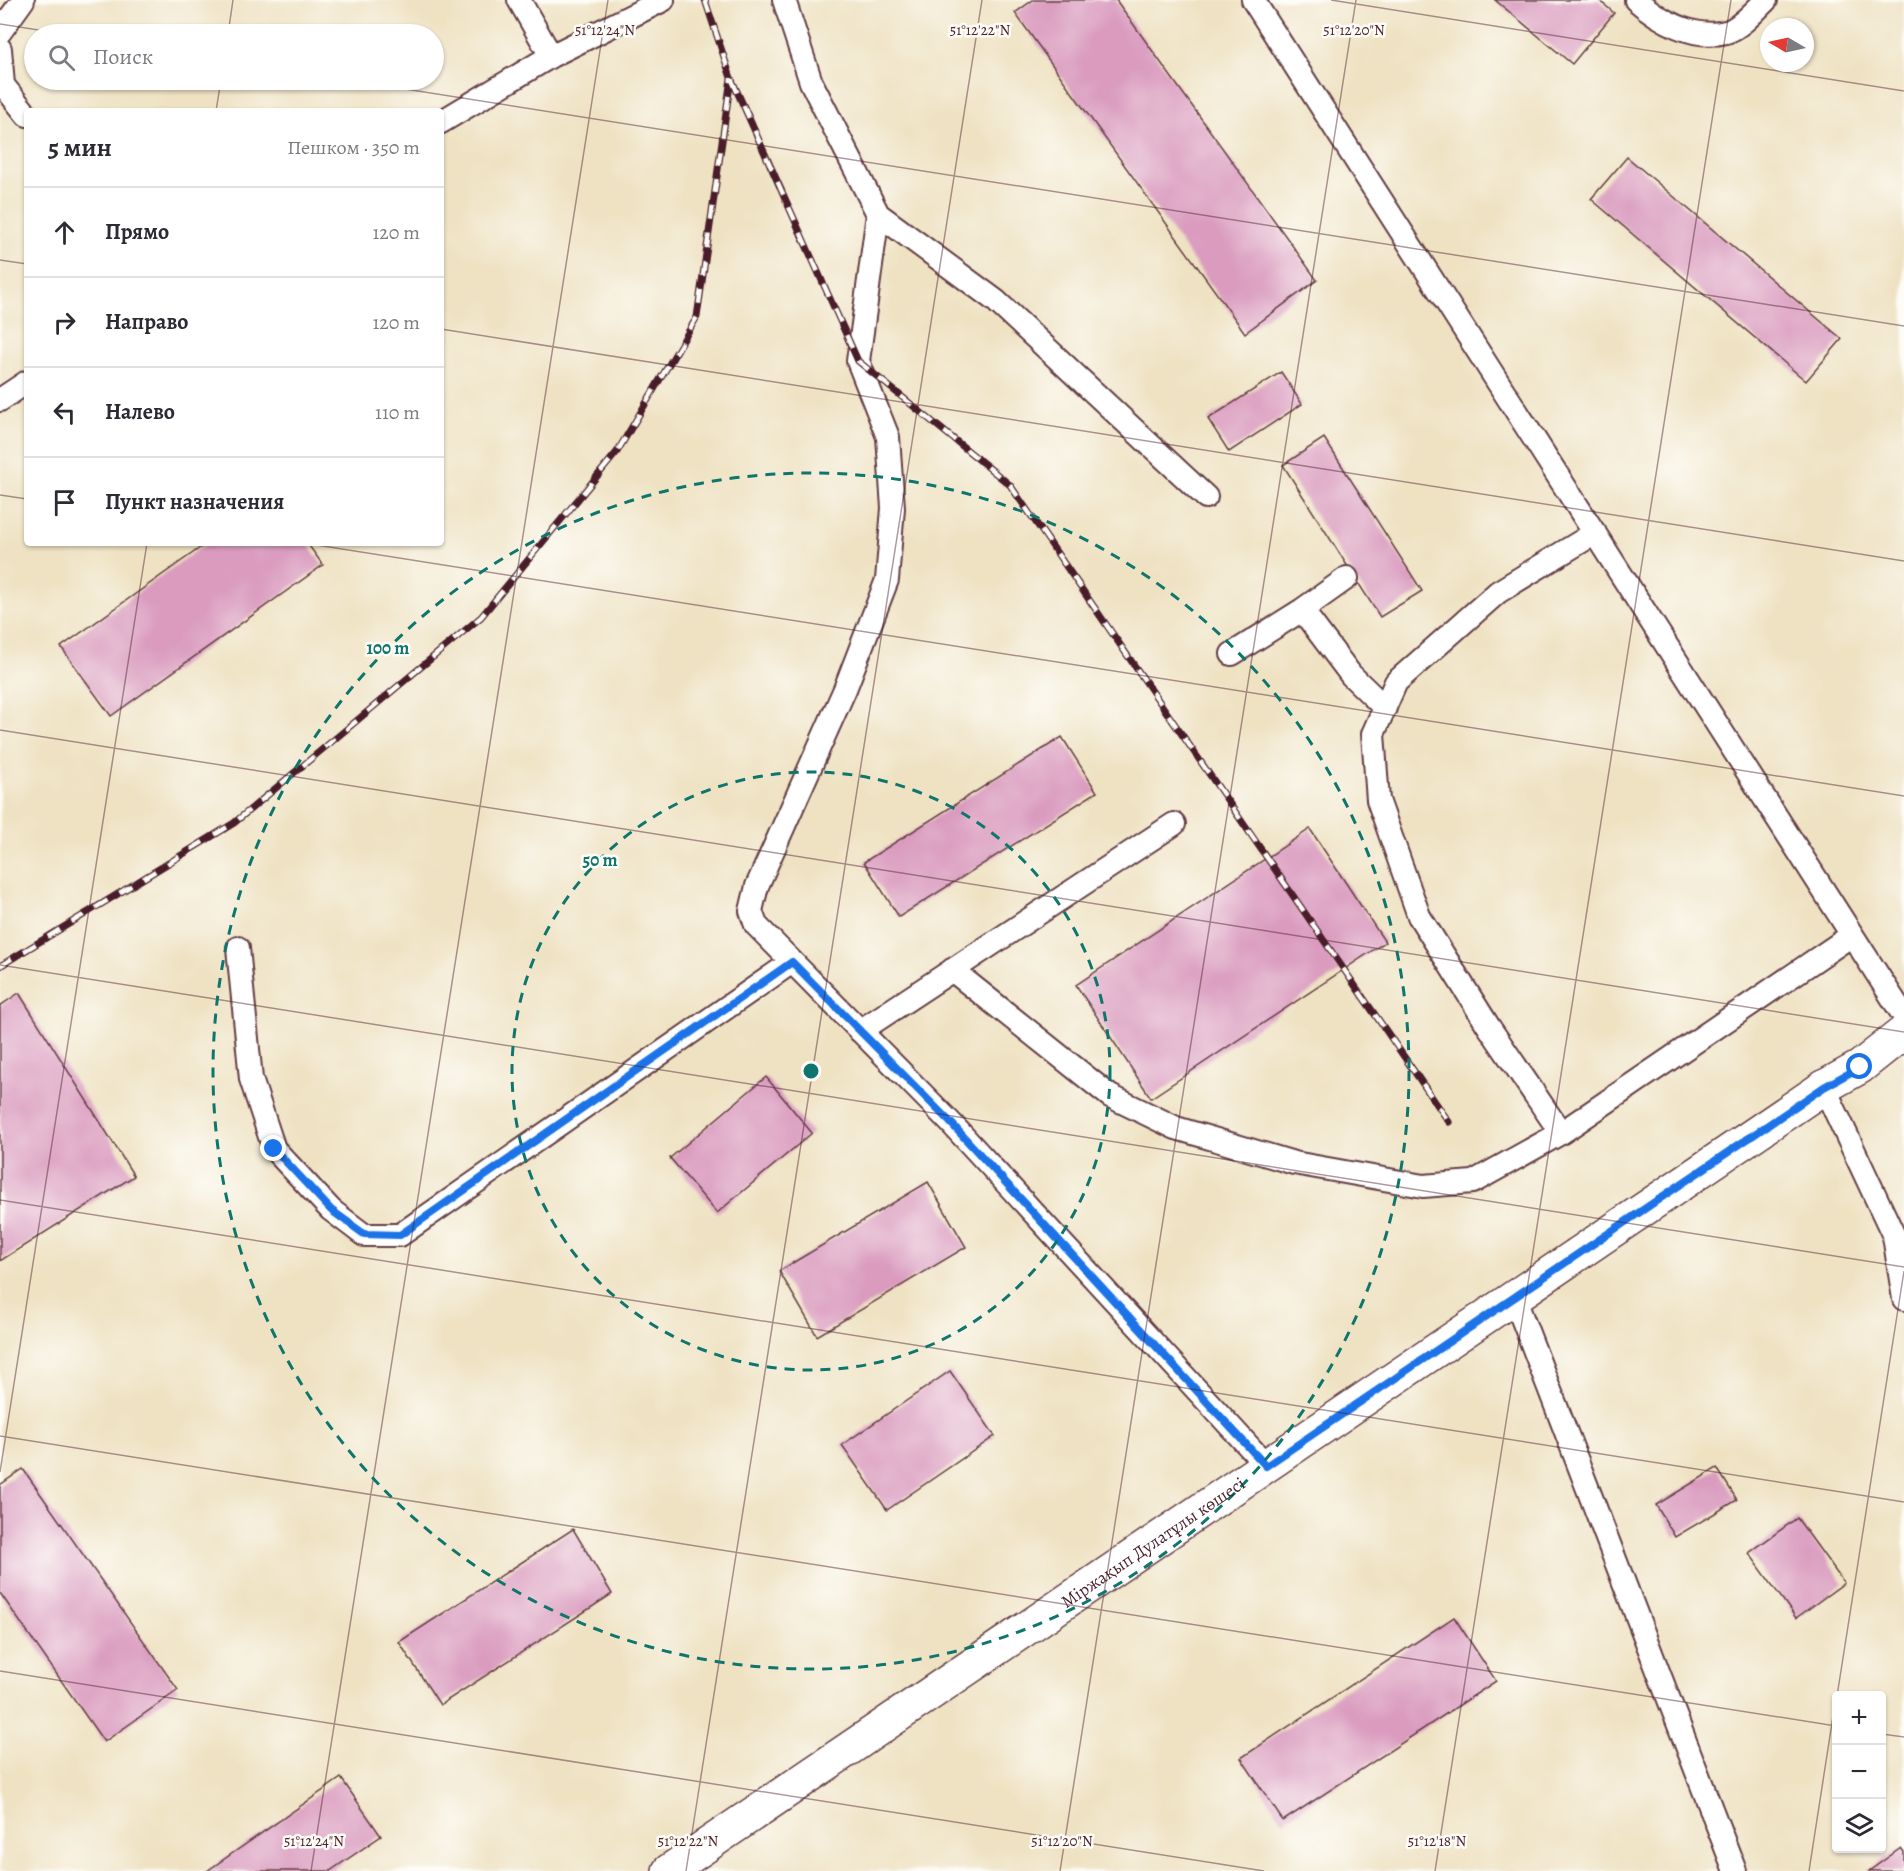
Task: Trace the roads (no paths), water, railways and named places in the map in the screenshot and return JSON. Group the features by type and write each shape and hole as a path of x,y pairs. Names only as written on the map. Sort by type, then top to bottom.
{"street":[{"name":"Міржақып Дулатұлы көшесі","path":"669,1871 1824,1087 1860,1067 1904,1032"}],"lane":[{"path":"0,32 23,0"},
{"path":"519,0 551,56"},
{"path":"444,120 551,56 663,0"},
{"path":"784,0 811,82 878,214 996,301 1206,497"},
{"path":"1253,0 1904,1016"},
{"path":"1636,0 1673,26 1698,32 1726,32 1766,0"},
{"path":"0,49 3,85 24,111"},
{"path":"878,214 858,361 888,437 893,508 888,580 845,689 757,886 751,910 756,925 950,1122 1266,1466"},
{"path":"0,400 24,384"},
{"path":"1562,1133 1489,1027 1419,916 1378,800 1373,734 1396,682 1498,592 1594,533"},
{"path":"1232,654 1302,610 1347,578"},
{"path":"1302,610 1351,675 1385,708"},
{"path":"860,1031 1174,824"},
{"path":"952,970 1110,1096 1176,1128 1294,1163 1423,1186 1473,1182 1562,1133 1852,935"},
{"path":"238,948 250,1078 274,1149 331,1210 364,1234 400,1235 792,962"},
{"path":"1824,1087 1894,1236 1904,1299"},
{"path":"1514,1297 1735,1871"}],"railway":[{"path":"705,0 731,78 858,361 1010,485 1449,1122"},
{"path":"0,966 234,823 481,617 617,452 697,317 731,78"}]}
